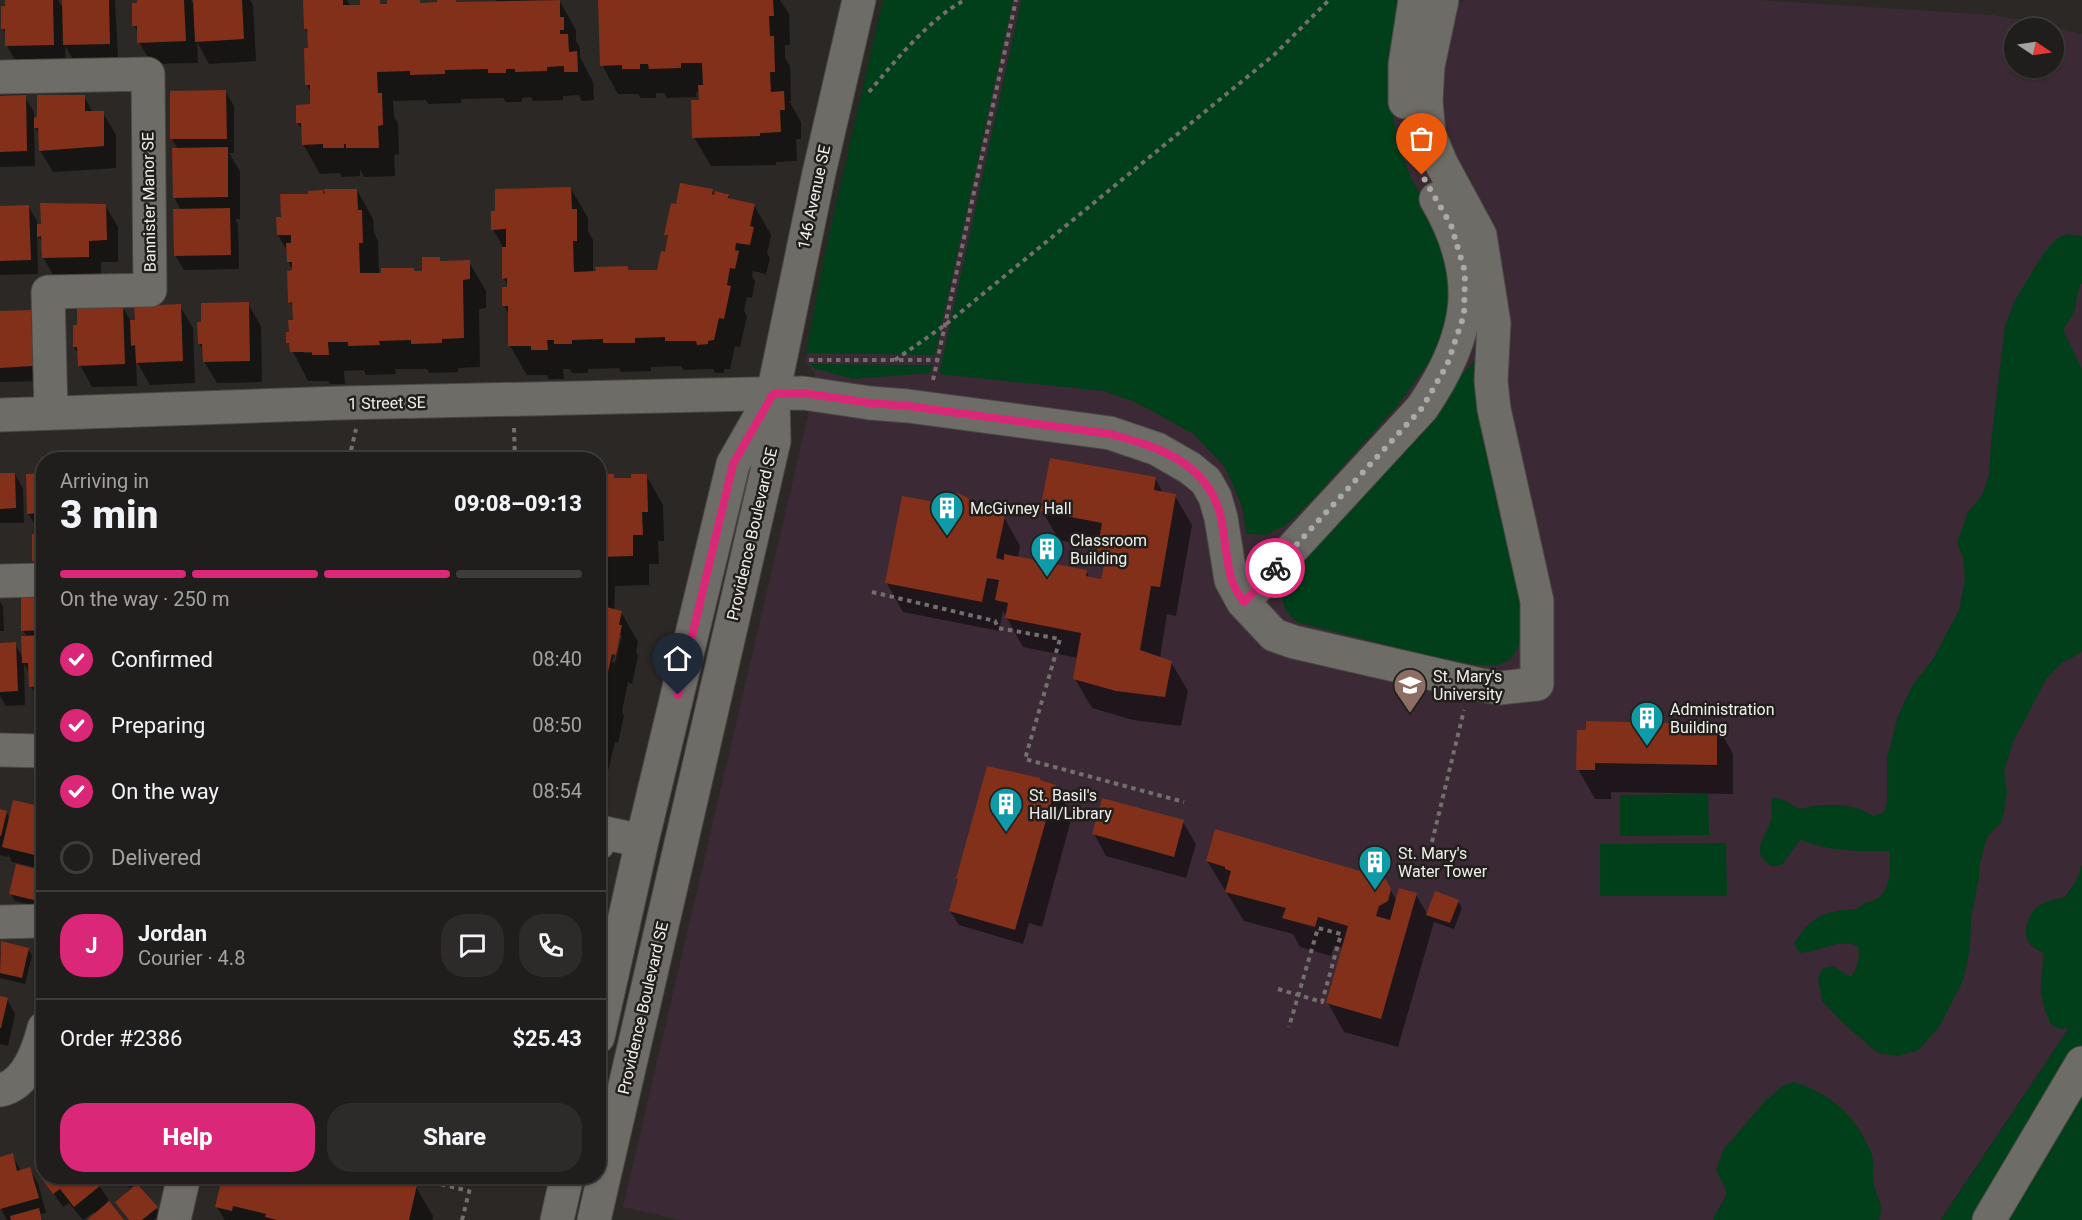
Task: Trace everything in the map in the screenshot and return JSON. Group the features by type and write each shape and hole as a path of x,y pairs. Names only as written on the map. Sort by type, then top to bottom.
{"street":[{"name":"146 Avenue SE","path":"773,394 819,173 859,0"},
{"path":"1244,602 1422,408 1447,365 1464,315 1465,272 1462,258 1451,225 1422,175 1412,149 1407,126 1405,70 1416,0"},
{"name":"1 Street SE","path":"0,414 803,393 1110,434 1141,442 1175,458 1206,482 1215,497 1221,518 1231,580 1244,602 1274,635 1470,683 1500,688 1537,684 1537,601 1494,409 1491,381 1494,322 1480,235 1441,163 1429,134 1426,101 1428,66 1442,0"},
{"name":"Bannister Manor SE","path":"0,77 148,74 150,290 48,292 51,413"},
{"name":"Providence Boulevard SE","path":"606,1001 642,841 733,464 773,394"},
{"name":"Providence Boulevard SE","path":"606,1168 774,441 773,394"},
{"path":"0,581 36,580"},
{"path":"0,750 36,751"},
{"path":"606,833 642,841"},
{"path":"0,922 36,921"},
{"path":"0,1090 22,1077 36,1055"},
{"path":"1989,1220 2082,1063"},
{"path":"174,1220 182,1184"},
{"path":"557,1220 565,1184"},
{"name":"Providence Boulevard SE","path":"594,1220 602,1184"}],"path":[{"path":"862,100 890,66 947,9 965,0"},
{"path":"927,409 1016,0"},
{"path":"894,360 945,325 1274,55 1329,0"},
{"path":"514,421 515,452"},
{"path":"351,452 357,423"},
{"path":"872,592 995,621 998,628 1060,639 1025,759 1184,802"},
{"path":"1432,842 1470,683"},
{"path":"1278,989 1298,995 1322,1002 1341,934 1318,928 1298,995 1289,1027"},
{"path":"440,1184 469,1191"},
{"path":"462,1220 471,1184"}],"shaded area":[{"name":"St. Mary's University","path":"886,0 1440,0 1459,4 1464,0 1757,0 1993,15 2011,18 2004,18 2004,78 2064,78 2064,29 2082,34 2082,1008 1940,1220 681,1220 623,1207 807,420 815,372 805,362"}],"green space":[{"path":"883,0 1013,0 935,355 806,353 826,248"},
{"path":"1021,0 1405,0 1391,73 1393,115 1398,143 1411,178 1430,211 1451,278 1447,317 1433,357 1397,406 1316,496 1285,526 1265,535 1246,534 1242,506 1225,467 1192,433 1137,403 1104,391 939,374"},
{"path":"2068,234 2082,236 2082,284 2080,284 2074,313 2063,330 2082,369 2082,652 2062,663 2047,678 2013,742 2004,771 2007,792 2004,813 2001,823 1987,837 1979,868 1971,917 1970,948 1963,981 1939,1027 1919,1050 1898,1056 1878,1053 1843,1023 1822,1001 1818,978 1823,968 1833,966 1851,977 1858,962 1858,946 1836,944 1800,953 1794,944 1806,927 1820,916 1836,911 1857,909 1880,896 1889,878 1890,851 1844,850 1800,840 1782,865 1771,866 1761,854 1760,844 1771,820 1772,797 1782,799 1800,809 1838,805 1856,808 1873,816 1884,812 1887,802 1887,758 1898,716 1912,686 1933,659 1959,610 1965,579 1963,557 1957,543 1968,512 1982,495 1989,475 2005,326 2014,302 2043,254 2057,238"},
{"path":"1481,353 1524,605 1518,648 1510,660 1498,665 1477,665 1430,656 1297,622 1286,611 1282,598 1289,571"},
{"path":"810,364 933,365 930,373 853,379 813,368"},
{"path":"1708,794 1709,835 1620,836 1620,795"},
{"path":"1726,843 1727,896 1600,896 1600,844"},
{"path":"2082,864 2082,1220 1941,1220 2069,1028 2061,1029 2051,1025 2041,993 2043,953 2029,943 2026,931 2028,920 2034,910 2047,902 2065,897 2077,879"},
{"path":"1794,1082 1819,1093 1841,1108 1865,1139 1872,1156 1874,1185 1881,1207 1878,1220 1713,1220 1726,1193 1716,1171 1723,1150 1766,1100 1784,1085"}],"building":[{"path":"5,0 53,0 54,45 5,46 5,29 1,29 1,6 5,6"},
{"path":"62,0 109,0 110,44 63,45"},
{"path":"137,0 184,0 186,41 137,43 137,26 132,26 132,3 137,3"},
{"path":"193,0 242,0 244,39 195,42"},
{"path":"303,0 343,0 343,5 360,5 360,0 380,0 380,4 387,4 387,0 420,0 420,3 437,2 437,0 456,0 456,2 560,0 560,17 564,17 564,30 560,30 560,34 568,34 569,52 577,51 578,72 564,72 564,66 547,67 547,71 515,72 515,69 506,69 506,73 488,73 488,69 445,70 445,74 410,75 410,71 377,72 378,93 382,93 383,125 378,126 379,148 346,148 346,144 344,148 323,148 323,144 302,145 301,123 296,123 296,105 310,104 310,85 305,85 304,48 308,48 307,29 304,29"},
{"path":"598,0 773,0 774,16 769,16 770,36 774,36 775,72 770,72 771,92 784,91 785,110 780,110 781,132 760,133 760,136 692,138 691,100 699,100 698,85 703,85 702,63 681,63 681,68 649,69 648,64 640,64 640,69 622,69 622,65 600,66"},
{"path":"226,90 227,139 170,139 170,91"},
{"path":"26,95 27,151 0,152 0,96"},
{"path":"37,95 85,95 85,111 104,111 104,146 39,151 38,128 34,128 34,118 37,117"},
{"path":"228,147 228,197 173,198 172,148"},
{"path":"680,183 713,189 712,194 714,195 715,191 729,194 728,198 755,204 750,226 754,227 750,245 736,243 735,250 739,251 735,269 730,268 727,285 731,286 724,319 719,318 714,340 708,341 708,344 697,345 696,341 665,341 665,337 635,338 635,343 603,343 603,339 572,340 572,344 554,344 554,340 547,340 548,350 531,350 531,346 508,346 508,306 502,306 502,287 507,287 507,278 502,279 502,247 506,247 506,229 491,230 491,211 495,211 495,189 571,187 572,209 577,209 577,241 573,241 574,272 596,271 595,267 628,266 628,270 657,270 661,251 665,252 668,235 664,235 671,203 676,204"},
{"path":"324,189 357,189 358,210 362,210 363,243 359,243 360,273 381,273 381,268 414,268 414,271 422,271 422,257 440,257 440,261 470,260 470,279 463,280 464,338 442,339 442,343 411,344 411,340 379,341 380,345 348,346 348,342 328,342 329,355 290,352 289,343 286,343 286,332 289,332 288,320 293,320 292,302 288,303 287,271 292,270 292,262 287,262 286,243 291,243 291,235 277,235 276,217 281,217 280,194 308,194 308,191 323,190 325,194"},
{"path":"40,203 106,204 107,240 89,241 89,257 42,258 41,236 37,237 37,224 41,224"},
{"path":"29,205 31,260 0,261 0,206"},
{"path":"230,208 231,255 174,256 173,209"},
{"path":"249,302 250,361 203,362 202,344 198,344 197,322 201,322 201,303"},
{"path":"181,304 183,361 136,363 135,345 131,346 130,320 135,320 134,306"},
{"path":"123,305 125,364 78,366 77,347 73,347 73,325 77,325 77,307"},
{"path":"31,310 33,366 0,368 0,311"},
{"name":"Classroom Building","path":"1050,458 1156,477 1154,490 1176,494 1160,587 1151,586 1140,650 1172,661 1165,697 1116,691 1073,679 1081,633 1005,618 1008,603 995,600 999,580 987,578 982,602 885,583 902,496 935,502 949,493 958,493 968,498 975,510 1005,516 996,558 1004,560 1004,554 1087,570 1086,576 1101,579 1107,553 1097,551 1102,523 1040,511"},
{"path":"0,473 15,473 16,508 0,509"},
{"path":"36,473 36,513 27,514 26,474"},
{"path":"606,474 614,474 614,478 631,478 631,474 647,474 648,512 642,512 643,535 633,535 633,556 606,557"},
{"path":"32,534 36,534 36,561 32,561"},
{"path":"21,598 36,598 36,630 21,631"},
{"path":"606,607 622,611 619,625 622,625 616,655 612,654 606,681"},
{"path":"36,635 36,687 29,687 28,663 22,663 21,636"},
{"path":"16,642 18,691 0,692 0,643"},
{"name":"Administration Building","path":"1586,721 1717,724 1717,765 1595,763 1595,770 1576,770 1577,730 1586,730"},
{"name":"St. Basil's Hall/Library","path":"987,766 1040,778 1040,780 1056,785 1015,930 949,911"},
{"path":"1102,798 1184,820 1174,857 1092,834"},
{"path":"13,800 36,805 36,855 2,847"},
{"path":"0,809 7,811 1,836 0,836"},
{"path":"1215,829 1367,873 1366,878 1373,874 1385,878 1391,889 1388,901 1379,906 1376,916 1390,920 1399,888 1417,893 1381,1019 1326,1003 1348,926 1318,917 1315,927 1282,918 1286,908 1225,892 1231,871 1206,861"},
{"path":"16,864 36,869 36,901 9,894"},
{"path":"1435,891 1459,900 1450,923 1426,915"},
{"path":"1,941 29,948 22,978 0,973"},
{"path":"0,996 8,998 1,1028 0,1028"},
{"path":"13,1153 17,1171 30,1167 39,1198 0,1209 0,1157"},
{"path":"46,1184 101,1185 74,1207 60,1189 53,1194"},
{"path":"137,1184 158,1207 142,1220 129,1220 115,1202"},
{"path":"221,1184 417,1185 409,1220 277,1220 265,1217 266,1214 233,1206 232,1211 215,1207"},
{"path":"109,1201 124,1220 88,1219"},
{"path":"39,1208 42,1220 11,1220 10,1216"}],"way so far":[{"path":"1275,568 1422,408 1436,387 1457,339 1464,315 1465,272 1451,225 1422,175"}],"place":[{"name":"McGivney Hall","path":"947,537"},
{"name":"Classroom Building","path":"1047,578"},
{"name":"St. Mary's University","path":"1410,714"},
{"name":"Administration Building","path":"1647,747"},
{"name":"St. Basil's Hall/Library","path":"1006,833"},
{"name":"St. Mary's Water Tower","path":"1375,891"}],"route":[{"path":"678,695 733,464 773,394 803,393 908,406 1110,434 1141,442 1175,458 1206,482 1215,497 1221,518 1231,580 1244,602 1275,568"}]}
